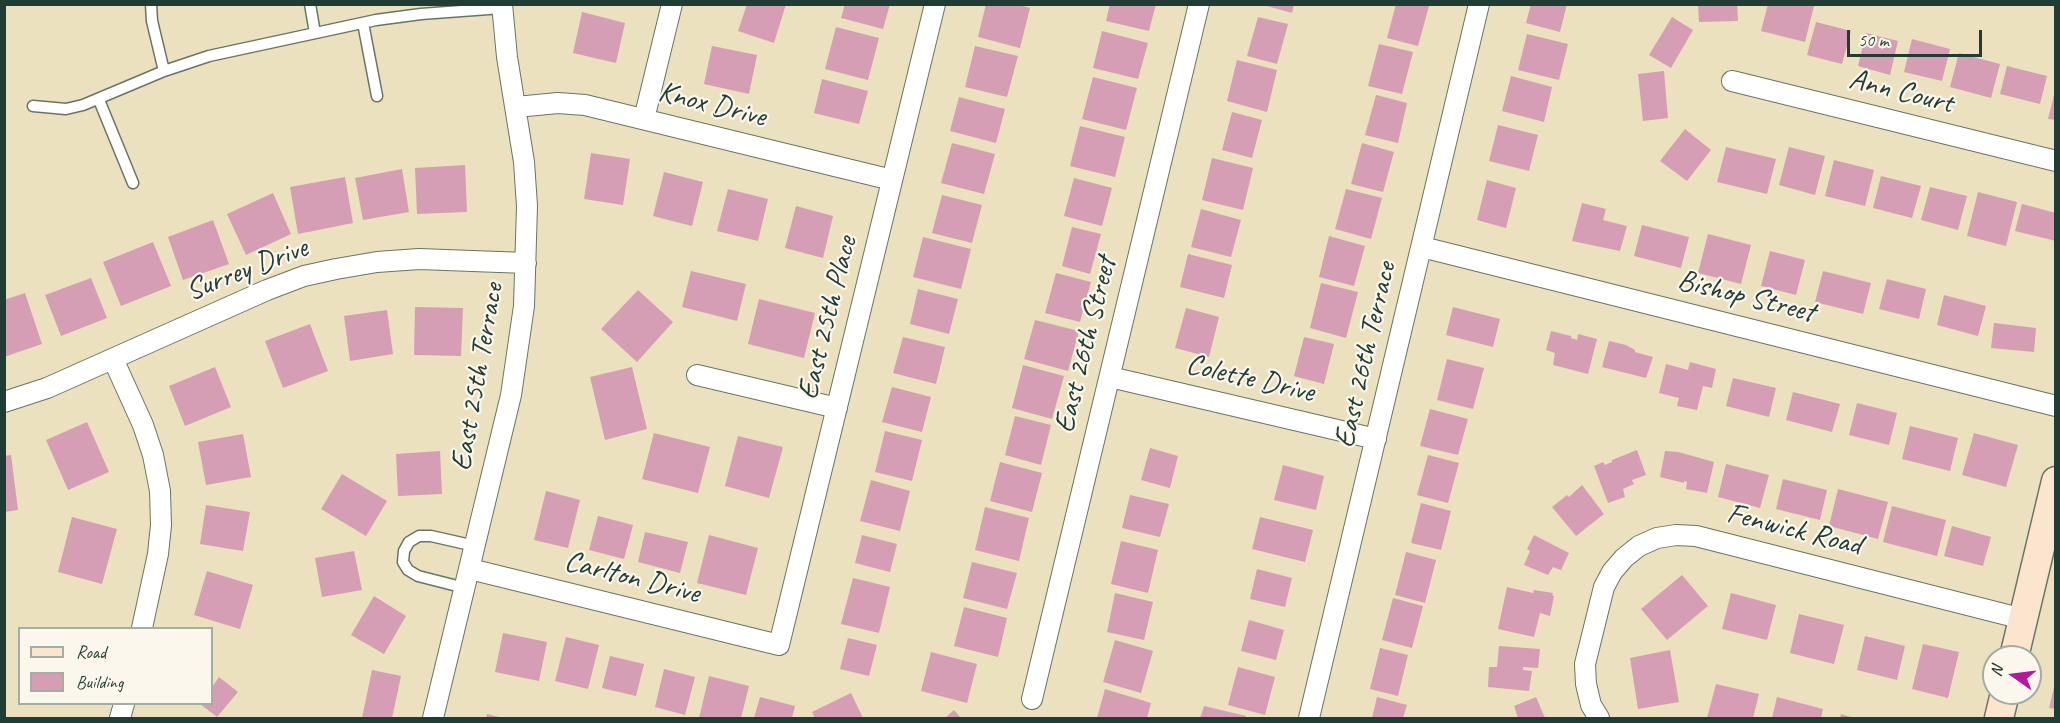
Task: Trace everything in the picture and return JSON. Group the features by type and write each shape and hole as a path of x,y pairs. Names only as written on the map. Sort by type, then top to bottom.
{"street":[{"path":"644,119 672,4"},
{"name":"East 25th Place","path":"779,645 935,4"},
{"name":"East 26th Street","path":"1032,699 1199,4"},
{"name":"East 26th Terrace","path":"1309,718 1479,4"},
{"name":"East 25th Terrace","path":"433,718 511,396 524,306 527,206 524,162 507,57 502,6"},
{"name":"Ann Court","path":"1732,81 2055,161"},
{"name":"Knox Drive","path":"516,107 558,103 585,105 892,180"},
{"name":"Bishop Street","path":"1422,247 2055,406"},
{"name":"Surrey Drive","path":"4,402 47,388 267,290 304,276 377,262 419,259 526,263"},
{"path":"113,359 143,425 153,455 160,491 161,525 158,554 142,627"},
{"path":"698,375 837,408"},
{"name":"Colette Drive","path":"1110,376 1376,439"},
{"path":"2017,645 2055,481"},
{"name":"Fenwick Road","path":"1599,718 1591,705 1586,684 1585,664 1604,587 1612,572 1624,558 1638,546 1657,538 1676,535 1696,536 2024,619"},
{"name":"Carlton Drive","path":"467,579 779,645"}],"lane":[{"path":"151,4 152,21 164,71"},
{"path":"310,4 315,33"},
{"path":"33,106 66,109 99,100 164,71 209,56 315,33 421,14 502,6"},
{"path":"363,23 377,96"},
{"path":"99,100 133,183"},
{"path":"467,579 418,576 408,570 402,562 404,551 409,542 419,536 431,536 475,546"}],"building":[{"path":"747,4 786,4 774,43 738,31"},
{"path":"845,4 890,4 883,29 841,18"},
{"path":"986,4 1016,4 1030,8 1020,48 978,37"},
{"path":"1110,4 1156,4 1149,31 1106,21"},
{"path":"1260,4 1294,4 1292,13"},
{"path":"1396,4 1429,6 1418,46 1387,38"},
{"path":"1531,4 1567,4 1560,32 1526,23"},
{"path":"1698,4 1737,4 1738,21 1699,22"},
{"path":"1768,4 1814,6 1805,42 1761,31"},
{"path":"582,12 625,23 616,63 573,53"},
{"path":"1258,17 1288,24 1277,64 1247,56"},
{"path":"1672,17 1693,30 1671,68 1649,55"},
{"path":"1816,22 1851,31 1842,64 1807,55"},
{"path":"836,27 879,38 868,80 825,69"},
{"path":"1102,31 1148,43 1138,79 1093,68"},
{"path":"1866,33 1898,41 1890,75 1858,66"},
{"path":"1527,34 1568,44 1559,80 1518,70"},
{"path":"1912,39 1950,49 1942,81 1904,72"},
{"path":"1379,44 1413,52 1402,94 1368,86"},
{"path":"712,46 757,55 749,94 704,84"},
{"path":"975,46 1018,56 1007,97 965,87"},
{"path":"1959,53 2000,64 1991,98 1950,87"},
{"path":"1237,60 1277,70 1267,112 1227,101"},
{"path":"2007,66 2047,76 2040,104 2000,94"},
{"path":"1664,71 1668,118 1643,121 1638,74"},
{"path":"1511,76 1552,87 1544,122 1502,111"},
{"path":"1093,77 1137,88 1126,130 1082,119"},
{"path":"822,79 868,91 859,124 814,113"},
{"path":"2056,91 2056,120 2048,119"},
{"path":"1376,95 1407,103 1398,143 1365,135"},
{"path":"959,97 1005,109 996,143 950,131"},
{"path":"1232,112 1262,120 1252,158 1222,150"},
{"path":"1498,125 1538,135 1529,171 1489,161"},
{"path":"1080,126 1125,137 1115,177 1070,166"},
{"path":"1685,129 1711,150 1687,181 1660,161"},
{"path":"952,143 995,154 984,194 941,183"},
{"path":"1362,143 1394,152 1383,192 1351,184"},
{"path":"1726,147 1776,159 1767,194 1717,182"},
{"path":"1789,147 1825,156 1815,195 1779,185"},
{"path":"591,153 630,159 623,205 584,199"},
{"path":"1212,158 1253,168 1243,210 1202,200"},
{"path":"1834,160 1874,170 1865,206 1825,196"},
{"path":"465,165 467,212 417,214 415,168"},
{"path":"402,169 409,212 363,220 355,178"},
{"path":"664,172 703,182 692,226 653,216"},
{"path":"1881,176 1921,186 1912,218 1873,208"},
{"path":"345,177 353,223 298,234 290,187"},
{"path":"1074,178 1112,188 1102,226 1064,216"},
{"path":"1487,180 1516,188 1506,228 1477,220"},
{"path":"1930,187 1967,196 1958,230 1921,220"},
{"path":"728,189 768,199 758,241 717,231"},
{"path":"1346,189 1382,198 1371,239 1335,229"},
{"path":"1978,192 2017,202 2006,246 1967,236"},
{"path":"273,193 291,234 246,255 227,214"},
{"path":"942,195 982,205 972,243 932,233"},
{"path":"1582,203 1606,209 1603,220 1627,226 1620,251 1572,241"},
{"path":"2022,204 2056,213 2056,241 2015,231"},
{"path":"796,206 833,216 823,258 785,248"},
{"path":"1201,209 1241,220 1231,257 1191,247"},
{"path":"213,220 229,264 183,280 168,237"},
{"path":"1642,225 1689,237 1681,268 1634,256"},
{"path":"1072,227 1101,234 1090,274 1062,266"},
{"path":"1708,234 1751,245 1741,284 1698,273"},
{"path":"1329,236 1365,246 1354,286 1319,277"},
{"path":"923,237 971,249 961,289 913,277"},
{"path":"153,242 171,286 121,306 103,262"},
{"path":"1770,251 1805,260 1796,295 1761,286"},
{"path":"1188,254 1232,265 1224,298 1180,287"},
{"path":"691,271 746,284 737,321 682,307"},
{"path":"1823,271 1871,283 1863,314 1815,302"},
{"path":"1056,273 1091,282 1080,322 1045,313"},
{"path":"91,278 107,318 61,336 45,295"},
{"path":"1887,279 1926,289 1919,319 1879,309"},
{"path":"1321,283 1358,292 1346,338 1310,328"},
{"path":"918,289 958,299 949,334 910,324"},
{"path":"638,290 673,322 637,362 601,329"},
{"path":"25,293 42,344 4,357 4,300"},
{"path":"1944,295 1986,306 1978,336 1937,325"},
{"path":"759,299 815,313 804,358 748,344"},
{"path":"415,307 463,308 461,356 414,355"},
{"path":"1453,307 1500,319 1493,347 1446,335"},
{"path":"1186,308 1219,317 1209,357 1175,348"},
{"path":"387,310 393,354 350,361 344,316"},
{"path":"1035,320 1079,331 1068,371 1024,359"},
{"path":"1994,323 2036,328 2034,352 1991,348"},
{"path":"310,324 328,371 283,388 265,341"},
{"path":"1551,331 1571,336 1577,340 1578,334 1597,339 1588,374 1553,365 1555,353 1546,350"},
{"path":"903,337 945,347 936,384 893,373"},
{"path":"1304,337 1334,344 1324,384 1294,376"},
{"path":"1609,341 1626,345 1635,352 1653,357 1646,378 1602,367"},
{"path":"1447,359 1484,368 1473,409 1437,400"},
{"path":"1690,362 1716,369 1712,388 1703,386 1697,410 1677,406 1679,398 1659,393 1666,364 1688,370"},
{"path":"1023,365 1064,376 1052,419 1012,408"},
{"path":"215,367 231,407 185,426 169,386"},
{"path":"632,367 647,429 605,440 590,377"},
{"path":"1733,378 1776,388 1769,417 1726,406"},
{"path":"892,387 931,397 922,432 882,422"},
{"path":"1793,392 1840,404 1832,432 1786,420"},
{"path":"1857,403 1897,413 1889,445 1849,435"},
{"path":"1430,409 1468,419 1458,455 1420,446"},
{"path":"1015,416 1051,425 1041,465 1005,455"},
{"path":"87,422 109,472 68,490 46,440"},
{"path":"1910,426 1958,438 1950,471 1902,459"},
{"path":"885,431 922,440 912,481 875,472"},
{"path":"654,433 710,447 698,493 642,479"},
{"path":"1974,433 2018,445 2006,487 1962,475"},
{"path":"243,434 251,477 206,485 198,442"},
{"path":"738,436 783,447 769,498 725,486"},
{"path":"1150,448 1178,456 1170,488 1141,480"},
{"path":"1637,450 1646,475 1632,480 1634,484 1623,489 1625,497 1608,503 1594,466 1603,462 1605,465"},
{"path":"440,451 442,494 398,496 396,454"},
{"path":"1665,451 1678,452 1714,462 1707,493 1686,489 1687,482 1660,477"},
{"path":"11,455 18,510 4,512 4,456"},
{"path":"1428,455 1459,463 1448,503 1417,495"},
{"path":"1000,462 1042,473 1032,512 990,501"},
{"path":"1726,464 1769,475 1760,508 1718,497"},
{"path":"1283,465 1324,476 1316,510 1274,500"},
{"path":"342,474 387,501 366,536 321,509"},
{"path":"1783,479 1827,490 1820,520 1776,509"},
{"path":"871,480 910,491 900,531 860,521"},
{"path":"1582,485 1604,514 1576,536 1552,507 1567,495 1569,497"},
{"path":"1838,489 1888,502 1878,539 1829,526"},
{"path":"546,491 580,500 568,548 534,540"},
{"path":"1130,495 1169,504 1160,537 1122,528"},
{"path":"1421,503 1451,511 1441,550 1411,543"},
{"path":"206,505 250,512 243,551 200,544"},
{"path":"1892,506 1946,520 1937,556 1883,542"},
{"path":"985,507 1029,518 1019,561 975,550"},
{"path":"598,516 633,525 624,559 589,550"},
{"path":"72,517 117,529 102,584 58,572"},
{"path":"1260,517 1313,530 1305,562 1252,549"},
{"path":"1952,526 1991,537 1983,566 1944,556"},
{"path":"645,532 688,542 680,573 638,562"},
{"path":"709,535 758,548 746,595 697,583"},
{"path":"862,535 897,544 890,572 855,563"},
{"path":"1534,535 1569,553 1561,570 1553,567 1548,575 1524,565 1530,551 1527,549"},
{"path":"1121,541 1158,550 1148,593 1111,584"},
{"path":"354,551 362,590 322,597 315,558"},
{"path":"1406,552 1436,560 1425,603 1395,595"},
{"path":"972,562 1017,573 1007,609 963,598"},
{"path":"1257,569 1292,578 1285,607 1250,599"},
{"path":"207,571 253,585 240,629 194,615"},
{"path":"1682,575 1708,606 1667,640 1641,609"},
{"path":"853,578 890,587 879,633 841,624"},
{"path":"1507,587 1533,593 1534,590 1553,593 1550,616 1540,613 1534,637 1498,629"},
{"path":"1115,593 1153,602 1144,640 1107,632"},
{"path":"1731,593 1776,605 1767,640 1722,629"},
{"path":"374,596 406,616 384,654 351,635"},
{"path":"1393,598 1423,606 1412,648 1382,640"},
{"path":"964,607 1007,618 998,657 954,646"},
{"path":"1799,614 1844,625 1834,664 1790,653"},
{"path":"1249,620 1284,630 1276,660 1241,651"},
{"path":"503,633 547,642 539,681 495,672"},
{"path":"1865,636 1905,646 1897,680 1857,670"},
{"path":"566,637 599,645 588,689 555,681"},
{"path":"848,638 877,645 869,676 840,669"},
{"path":"1115,640 1153,651 1141,693 1103,682"},
{"path":"1923,644 1959,652 1948,698 1912,689"},
{"path":"1499,646 1540,649 1538,668 1523,667 1523,670 1532,671 1529,691 1488,687 1489,667 1497,667"},
{"path":"1380,648 1408,655 1398,696 1370,689"},
{"path":"1670,650 1679,702 1638,709 1630,658"},
{"path":"931,652 977,664 967,703 921,691"},
{"path":"610,656 644,664 636,696 602,688"},
{"path":"1238,667 1275,677 1265,715 1228,705"},
{"path":"664,669 695,677 685,715 655,707"},
{"path":"372,670 401,676 392,718 362,718"},
{"path":"709,676 749,686 741,718 699,718"},
{"path":"219,677 238,692 217,717 201,705 213,705 213,686"},
{"path":"2056,683 2056,709 2049,708"},
{"path":"1716,684 1759,694 1753,718 1707,718"},
{"path":"1105,689 1151,703 1147,718 1097,718"},
{"path":"851,693 863,718 815,718 812,712"},
{"path":"760,697 795,706 792,718 754,718"},
{"path":"1377,697 1407,705 1403,718 1372,718"},
{"path":"1536,697 1545,718 1518,718 1514,706"},
{"path":"1777,697 1823,709 1821,718 1772,718"},
{"path":"1204,706 1246,716 1246,718 1200,718"},
{"path":"954,710 961,718 945,718"},
{"path":"487,714 503,718 486,718"},
{"path":"1841,714 1854,718 1840,718"}]}
